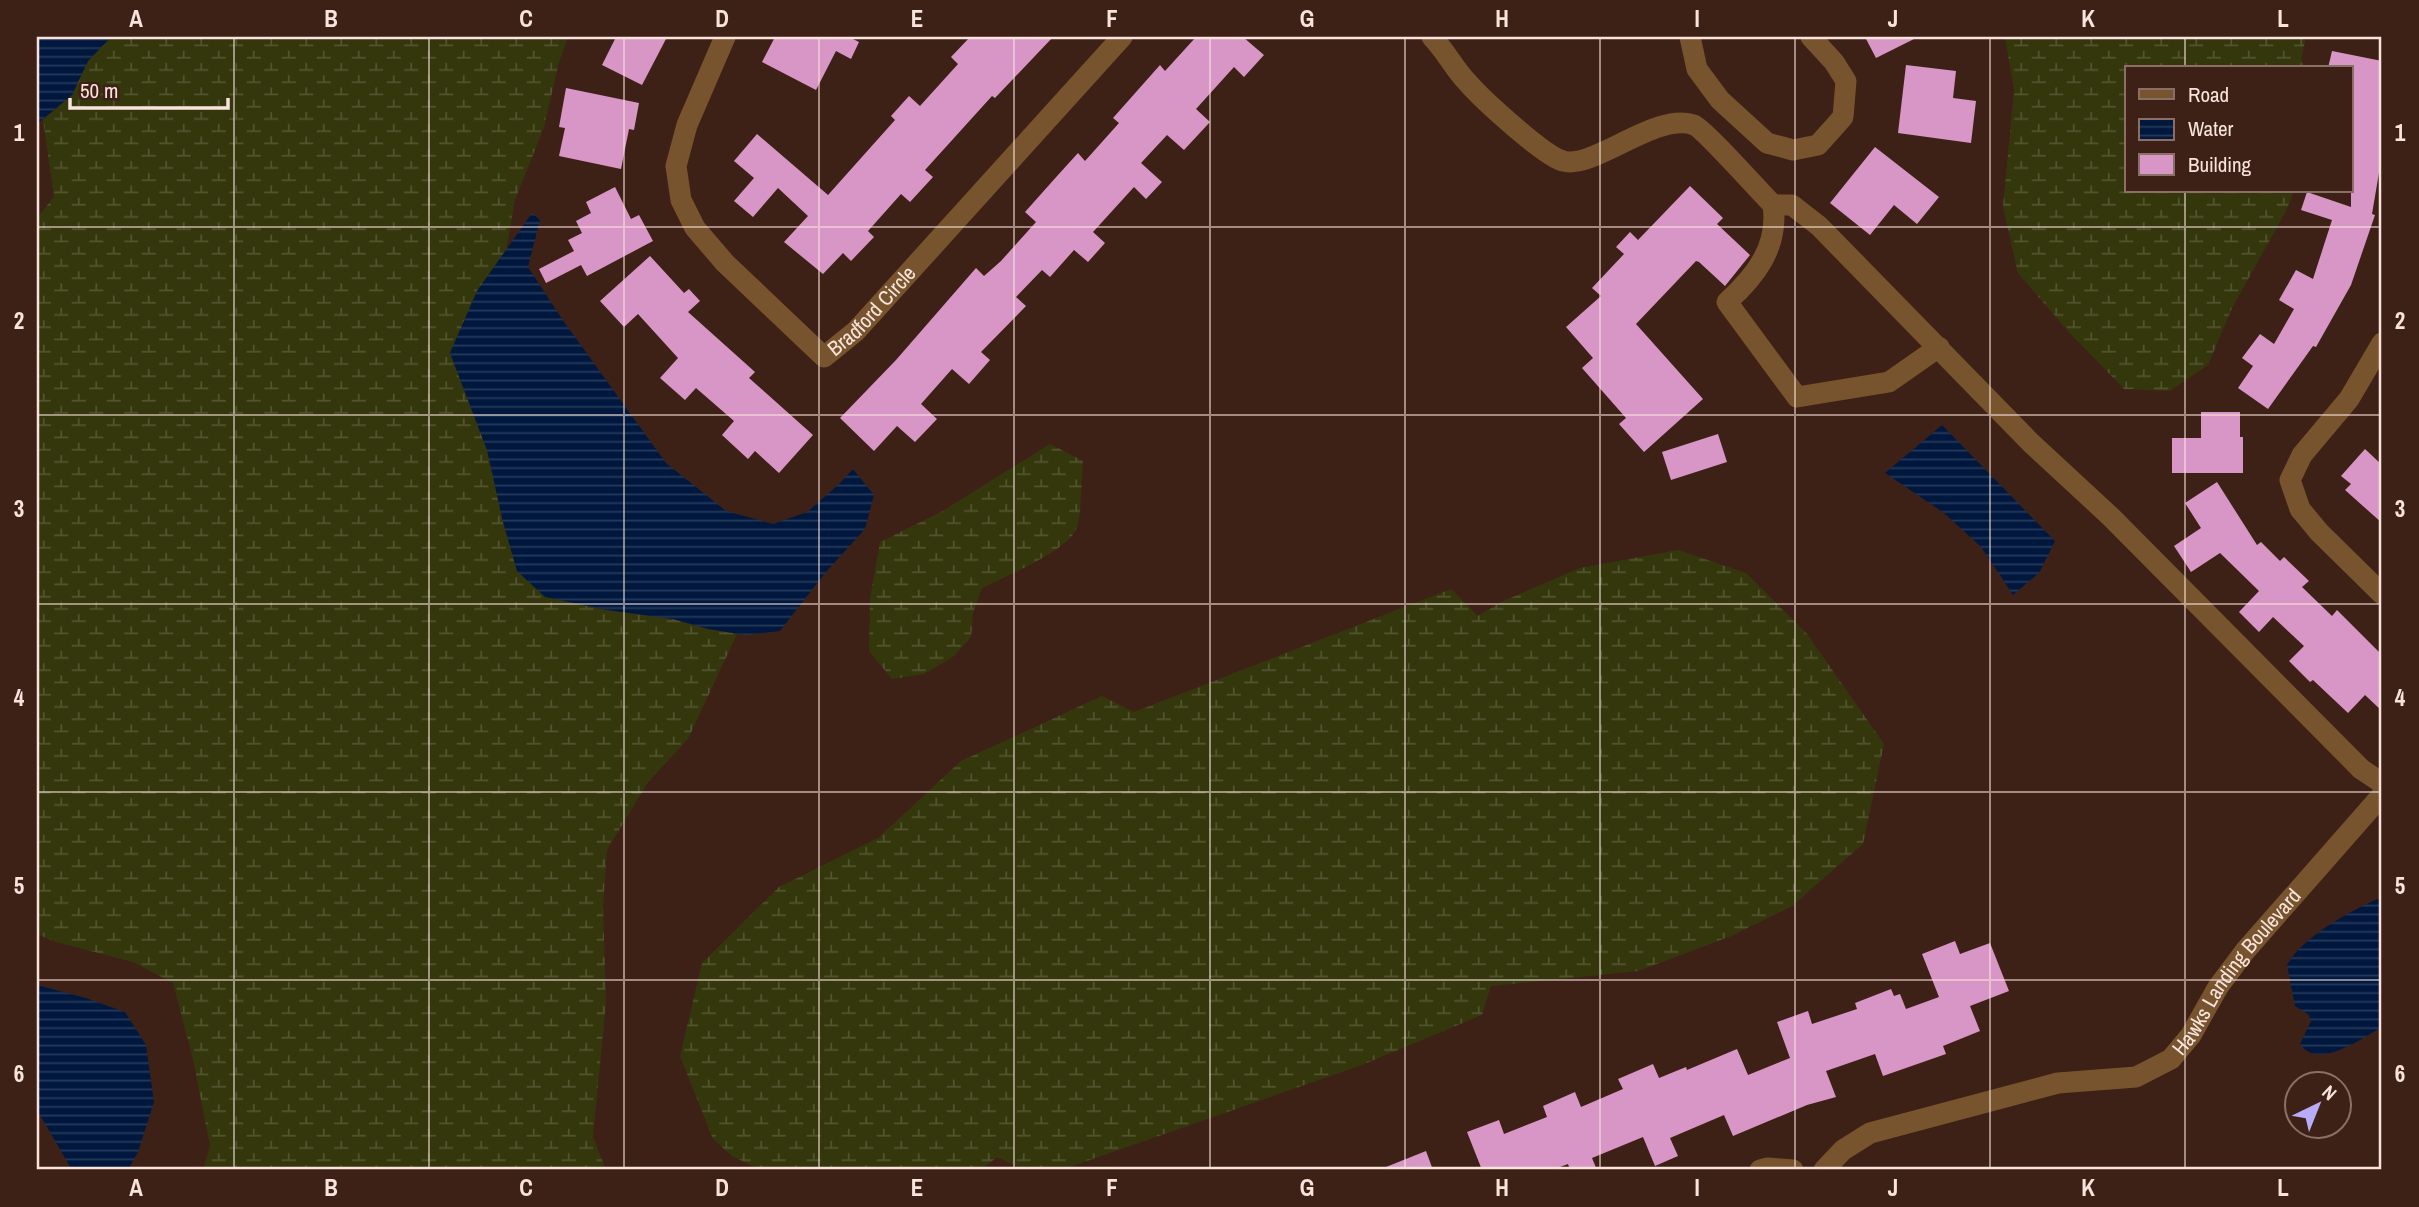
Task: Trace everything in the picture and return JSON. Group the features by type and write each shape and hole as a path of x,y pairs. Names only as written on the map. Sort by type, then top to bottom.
{"street":[{"name":"Bradford Circle","path":"725,37 687,125 676,166 681,200 695,228 726,263 824,357 856,331 1122,37"},
{"path":"1690,37 1697,69 1720,100 1767,143 1793,150 1818,145 1843,117 1846,80 1811,37"},
{"path":"1438,43 1469,85 1546,153 1565,162 1585,160 1626,140 1674,123 1696,125 1773,205 1775,220 1764,261 1749,282 1727,302 1797,397 1889,382 1939,347"},
{"path":"1773,205 1792,205 1819,226 2031,443 2111,517 2361,769 2382,783"},
{"path":"2382,343 2349,399 2302,455 2290,480 2300,509 2319,532 2382,594"},
{"name":"Hawks Landing Boulevard","path":"1824,1170 1843,1150 1870,1133 2058,1083 2136,1077 2171,1059 2191,1035 2218,987 2245,951 2382,795"},
{"path":"1760,1170 1793,1170"}],"green space":[{"path":"111,37 568,37 559,62 544,127 515,200 506,250 477,291 450,353 487,450 517,571 546,597 607,610 673,619 737,634 688,739 648,782 607,850 603,907 606,1002 593,1136 606,1170 203,1170 210,1146 193,1059 173,983 133,962 56,942 37,934 37,218 54,197 43,120 72,95 88,61"},
{"path":"2005,37 2306,37 2301,59 2304,66 2125,66 2125,192 2294,192 2286,211 2232,308 2208,365 2170,391 2124,389 2068,331 2018,273 2003,207 2014,90"},
{"path":"1050,444 1083,461 1079,520 1072,536 1049,554 982,588 973,613 971,637 954,656 924,674 892,679 869,651 870,599 880,542 941,512"},
{"path":"1678,550 1746,573 1807,634 1884,744 1863,844 1792,906 1731,936 1638,971 1491,986 1482,1015 1362,1065 1061,1170 1025,1170 997,1157 981,1170 761,1170 732,1156 713,1139 680,1056 702,963 779,887 878,838 961,761 1102,696 1134,712 1451,589 1478,616 1501,602 1580,568"}],"water":[{"path":"37,37 111,37 88,61 72,95 37,124"},
{"path":"532,213 540,220 528,267 562,319 666,463 726,511 773,524 807,512 853,469 874,495 865,529 826,572 780,631 746,635 708,629 673,619 607,610 545,597 517,571 487,450 450,353 477,291"},
{"path":"1942,425 2055,541 2039,573 2013,595 1981,547 1944,513 1885,473"},
{"path":"2382,897 2382,1027 2340,1050 2318,1054 2308,1051 2300,1044 2311,1021 2309,1015 2295,1006 2287,965 2294,954 2316,934"},
{"path":"37,985 125,1012 146,1045 154,1102 138,1152 128,1170 72,1170 37,1110"}],"building":[{"path":"616,37 667,37 642,85 602,65"},
{"path":"775,37 849,37 859,42 851,59 836,51 816,90 762,62"},
{"path":"970,37 1053,37 995,98 992,96 925,170 933,177 910,202 901,194 868,231 874,237 851,261 843,253 823,274 784,242 808,216 778,188 753,217 734,201 754,178 734,161 757,134 828,195 895,120 891,116 909,96 920,106 958,64 951,57"},
{"path":"1196,37 1243,37 1264,55 1244,77 1234,67 1196,109 1210,122 1184,150 1167,135 1141,163 1162,182 1146,199 1134,187 1093,232 1105,243 1088,262 1074,250 1050,277 1042,270 1016,297 1026,306 981,352 990,360 969,384 952,369 921,404 937,419 915,442 897,426 874,451 840,418 896,360 976,268 984,276 1001,261 1036,222 1025,212 1078,153 1085,161 1119,123 1113,118 1160,65 1165,71"},
{"path":"1865,37 1918,37 1876,58"},
{"path":"2332,51 2382,61 2382,155 2372,214 2375,215 2351,285 2316,347 2313,346 2268,409 2238,388 2253,366 2242,358 2260,334 2274,344 2294,309 2279,300 2296,270 2313,279 2332,220 2301,210 2307,192 2351,207 2352,66 2328,66"},
{"path":"1906,65 1956,71 1953,98 1976,101 1971,143 1898,133"},
{"path":"566,88 639,103 634,130 629,129 621,169 559,156 565,128 559,127"},
{"path":"1875,147 1939,197 1917,224 1894,205 1870,235 1830,203"},
{"path":"1690,186 1723,218 1717,224 1750,255 1725,286 1696,261 1636,324 1703,399 1644,452 1619,424 1626,418 1582,368 1593,358 1566,327 1601,296 1592,288 1624,254 1616,247 1630,232 1638,240"},
{"path":"615,187 631,219 639,215 653,241 587,276 581,265 546,283 539,269 574,251 568,240 582,233 576,221 591,213 586,202"},
{"path":"650,256 684,293 689,289 700,301 688,312 755,372 749,378 813,435 779,473 755,451 748,459 722,435 734,421 696,388 685,400 660,378 678,358 638,314 624,327 600,301"},
{"path":"2201,412 2240,412 2243,473 2172,473 2172,438 2201,438"},
{"path":"1718,434 1727,462 1671,480 1662,452"},
{"path":"2365,449 2382,465 2382,523 2345,490 2351,484 2341,476"},
{"path":"2217,482 2257,545 2261,542 2280,561 2284,557 2309,581 2302,587 2332,616 2337,610 2382,655 2382,711 2365,695 2348,713 2313,680 2310,682 2289,661 2304,646 2273,617 2259,632 2239,612 2259,591 2220,553 2191,572 2174,546 2201,528 2185,503"},
{"path":"1955,941 1960,954 1990,943 2009,991 1970,1006 1980,1031 1943,1046 1946,1054 1883,1076 1875,1054 1826,1071 1836,1097 1807,1105 1733,1136 1724,1115 1670,1138 1678,1156 1655,1166 1643,1137 1592,1158 1597,1170 1570,1170 1568,1164 1552,1170 1482,1170 1467,1132 1499,1120 1504,1134 1547,1117 1543,1106 1575,1092 1581,1107 1623,1089 1618,1079 1653,1064 1659,1078 1686,1067 1687,1070 1737,1049 1748,1075 1790,1058 1777,1022 1808,1011 1812,1024 1857,1009 1855,1003 1891,989 1894,996 1900,994 1906,1009 1939,997 1922,954"},
{"path":"1426,1151 1433,1170 1381,1170 1381,1169"}]}
